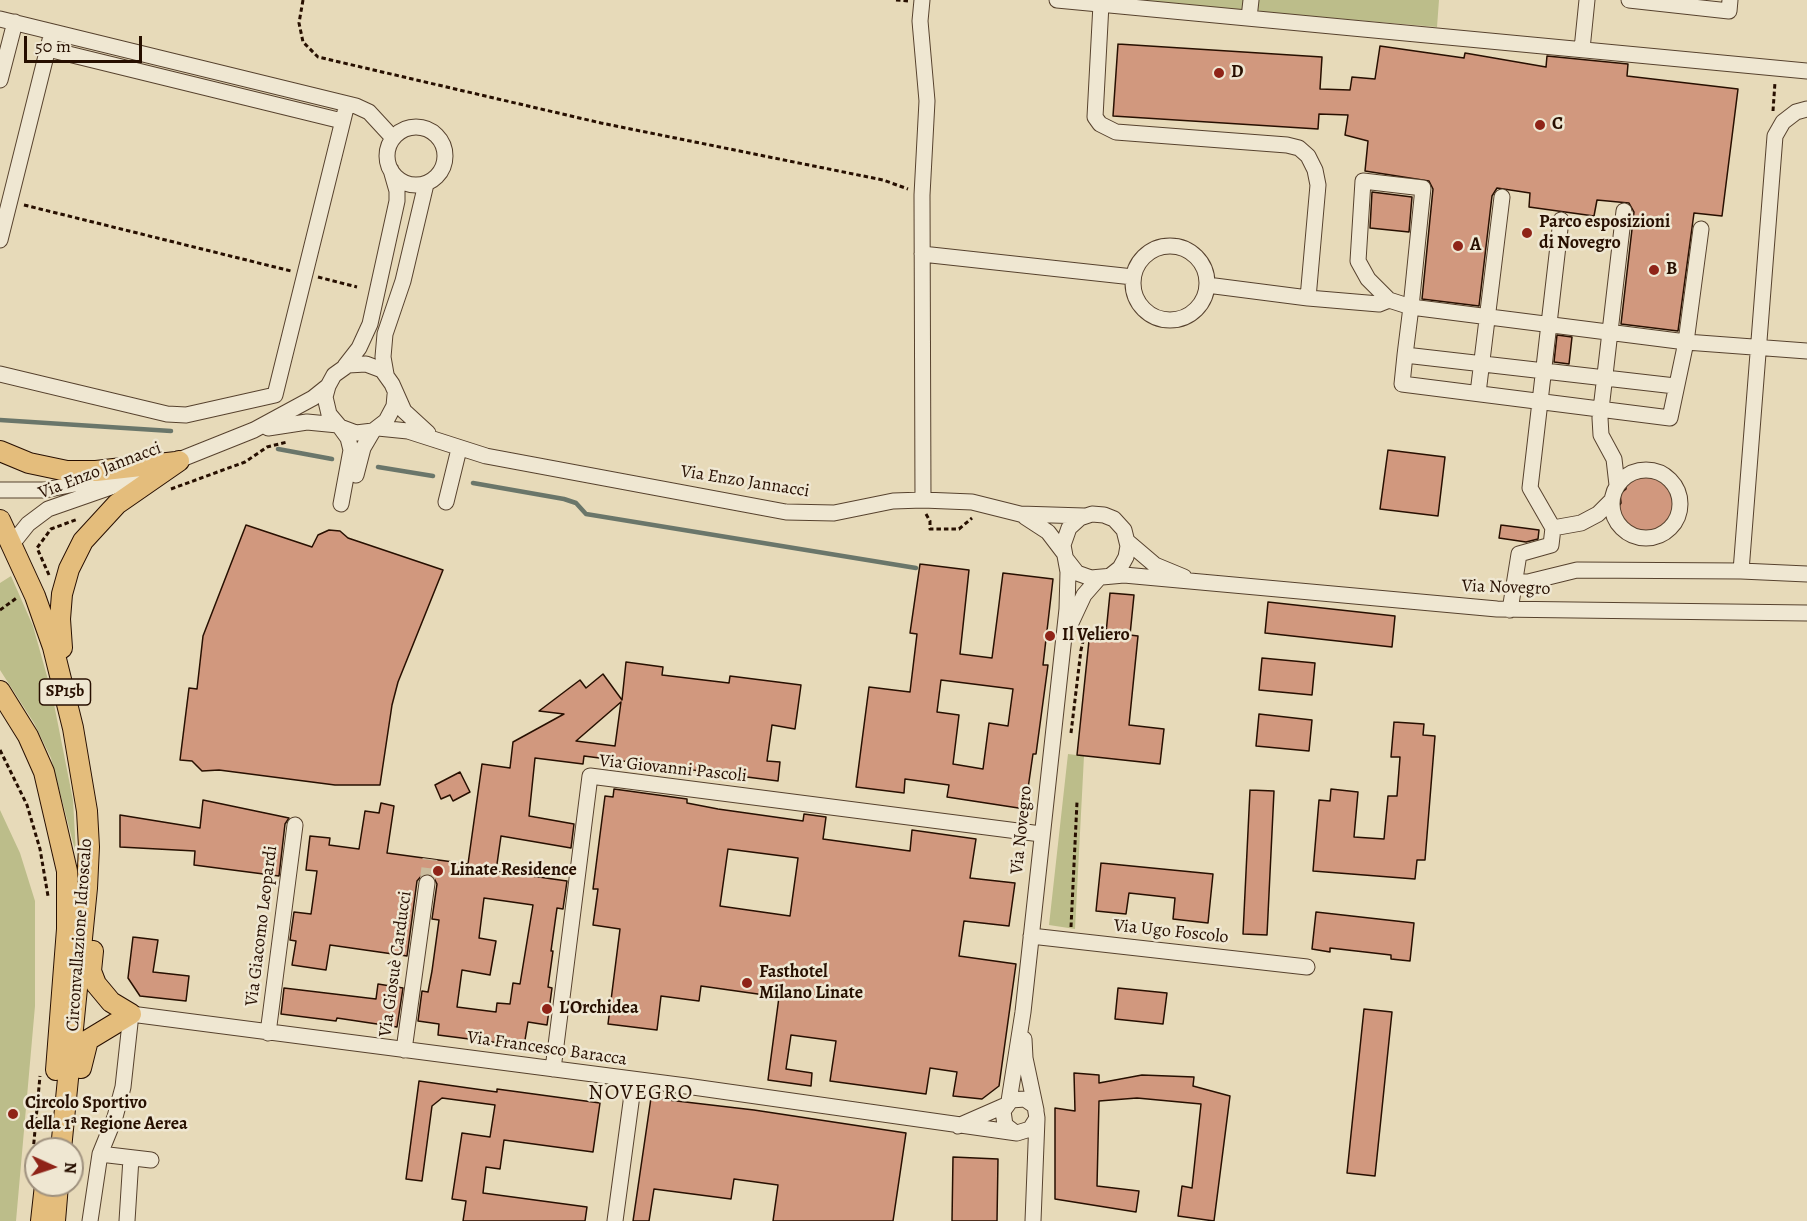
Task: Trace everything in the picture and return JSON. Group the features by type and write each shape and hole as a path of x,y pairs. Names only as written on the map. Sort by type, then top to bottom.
{"main road":[{"path":"0,451 39,466 77,472 179,461"},
{"path":"72,728 60,630 61,604 69,569 83,542 106,514 179,461"},
{"name":"Circonvallazione Idroscalo","path":"0,520 45,622 72,728 86,798 89,847 64,1137"},
{"path":"0,561 12,544"},
{"name":"Circonvallazione Idroscalo","path":"0,691 40,763 52,800 67,871 68,908 64,980 49,1137"},
{"path":"70,1137 85,1045 103,1029 130,1014 111,1002 96,984 91,971 96,894 89,847"},
{"path":"39,1197 41,1221"},
{"path":"55,1221 57,1197"}],"street":[{"path":"921,507 922,195 927,101 920,21 922,0"},
{"path":"1057,0 1807,71"},
{"path":"1249,18 1251,0"},
{"path":"1581,49 1587,0"},
{"path":"1629,0 1729,11 1730,0"},
{"path":"1101,4 1095,117 1100,124 1116,132 1287,145 1299,148 1308,156 1316,170 1318,185 1308,298"},
{"path":"0,80 7,21 347,104 369,112 393,138"},
{"path":"0,240 52,32"},
{"path":"48,49 342,121"},
{"path":"0,374 167,414 186,415 275,395 347,104"},
{"path":"1741,571 1775,136 1783,122 1796,112 1807,110"},
{"path":"419,127 430,131 440,139 445,150 444,163 439,174 426,184 406,183 391,170 387,154 393,138 406,129 419,127"},
{"name":"Via Enzo Jannacci","path":"12,544 28,524 54,506 179,461 254,430 301,406 328,386 334,375 357,352 370,324 397,201 397,191 391,170"},
{"path":"1701,229 1686,342 1670,418 1402,384 1411,308 1423,188 1363,181 1358,261 1368,279 1389,300 1411,308 1686,342 1807,351"},
{"name":"Via Enzo Jannacci","path":"426,184 403,281 385,334 383,361 395,395 409,417 438,441"},
{"path":"1478,393 1502,197"},
{"path":"1617,484 1636,470 1659,471 1676,486 1680,509 1669,530 1659,536 1647,538 1625,531 1617,523 1612,512 1612,500 1617,484 1614,459 1601,435 1604,378 1624,211"},
{"path":"1510,610 1520,554 1551,545 1553,528 1530,488 1561,220"},
{"path":"1167,245 1180,246 1200,261 1207,285 1198,307 1178,319 1166,320 1154,317 1137,301 1132,277 1136,265 1155,248 1167,245"},
{"path":"922,254 1132,277"},
{"path":"1207,285 1308,298 1379,304 1389,300"},
{"path":"1405,355 1675,386"},
{"path":"345,366 366,364 386,374"},
{"path":"328,386 327,409 348,438 351,450 345,504 362,450 375,429 390,417 395,395"},
{"name":"Via Enzo Jannacci","path":"254,430 302,422 339,426 356,433 375,429 400,429 459,449 786,512 834,513 893,501 921,507 972,502 1020,514 1084,516"},
{"path":"446,502 459,449"},
{"name":"Via Enzo Jannacci","path":"0,490 45,490 179,461"},
{"path":"1553,528 1581,523 1598,514 1612,500"},
{"path":"1020,514 1044,529 1065,556"},
{"name":"Via Novegro","path":"1007,1103 1022,1016 1068,597 1065,556 1068,531 1084,516 1099,514 1113,519 1122,527 1128,542 1162,568 1204,582"},
{"name":"Via Novegro","path":"1062,648 1077,609 1104,577 1125,560 1128,542"},
{"name":"Via Novegro","path":"1065,556 1078,574 1204,582 1510,610 1807,613"},
{"path":"1515,582 1528,582 1577,570 1741,571 1807,574"},
{"name":"Via Giovanni Pascoli","path":"553,1069 590,776 1041,834"},
{"name":"Via Giacomo Leopardi","path":"268,1033 295,825"},
{"name":"Via Giosuè Carducci","path":"404,1050 427,883"},
{"name":"Via Ugo Foscolo","path":"1031,936 1307,967"},
{"path":"90,1221 100,1154 115,1117 123,1086 130,1014"},
{"name":"Via Francesco Baracca","path":"130,1014 802,1101 958,1126 1016,1132"},
{"name":"Via Novegro","path":"1022,1016 1025,1058 1037,1113 1033,1221"},
{"path":"615,1221 634,1080"},
{"path":"958,1126 1007,1103 1025,1098 1037,1113 1032,1128 1016,1132 1003,1120 1007,1103"},
{"name":"Via Novegro","path":"1016,1132 1029,1153 1034,1197"},
{"path":"100,1154 151,1160"},
{"path":"127,1221 131,1158"}],"path":[{"path":"303,0 298,23 303,42 318,57 601,123 884,180 922,195"},
{"path":"1775,136 1772,106 1777,68"},
{"path":"9,202 357,287"},
{"path":"162,492 245,462 267,447 294,440"},
{"path":"921,507 930,521 930,529 959,529 966,520 977,518"},
{"path":"49,575 37,548 51,529 85,516"},
{"path":"0,609 21,594"},
{"path":"1069,744 1081,650 1089,621"},
{"path":"0,750 27,805 49,900"},
{"path":"1071,940 1077,802"},
{"path":"39,1137 40,1071"}],"green space":[{"path":"1122,0 1439,0 1437,27"},
{"path":"11,576 33,626 52,694 73,800 76,854 51,758 34,723 0,670 0,583"},
{"path":"1068,754 1084,756 1075,929 1049,925"},
{"path":"0,810 20,853 35,901 35,1006 16,1221 0,1221"}],"building":[{"name":"C","path":"1118,44 1322,57 1320,89 1350,90 1352,77 1375,79 1380,46 1464,58 1465,53 1546,67 1547,56 1628,64 1627,76 1738,89 1722,216 1694,213 1678,331 1621,324 1634,212 1629,203 1597,200 1594,216 1529,207 1530,193 1497,188 1492,196 1479,306 1422,299 1433,189 1429,181 1365,171 1368,141 1345,135 1348,115 1319,114 1318,129 1113,116"},
{"path":"1372,192 1412,197 1409,232 1370,228"},
{"path":"1557,335 1572,337 1569,364 1554,362"},
{"path":"1388,450 1445,457 1438,516 1380,509"},
{"path":"1638,474 1657,474 1672,486 1677,505 1669,525 1661,531 1640,534 1622,523 1617,509 1621,503 1620,494 1626,489 1626,480"},
{"path":"246,525 312,547 318,535 329,530 340,531 348,538 443,570 398,682 392,705 380,785 335,785 219,770 202,771 192,761 180,760 189,688 197,689 203,636"},
{"path":"1501,525 1539,530 1538,539 1526,542 1499,538"},
{"path":"920,564 969,570 960,654 992,658 1003,573 1053,579 1043,665 1048,665 1036,754 1033,754 1025,809 947,797 949,785 905,779 904,793 856,787 869,687 910,692 917,634 910,633","holes":["941,680 1013,689 1008,726 989,723 983,769 953,764 959,715 937,712"]},
{"path":"1110,593 1134,595 1130,635 1138,636 1129,725 1164,729 1160,764 1077,755 1090,631 1106,633"},
{"path":"1268,602 1395,616 1392,647 1265,633"},
{"path":"1262,658 1315,663 1312,695 1259,690"},
{"path":"626,662 663,667 662,675 729,683 730,676 801,685 795,729 772,725 767,761 780,762 778,781 584,756 583,764 535,758 529,816 574,824 571,848 501,836 496,871 567,881 563,909 557,908 551,951 553,951 548,987 552,988 547,1025 528,1022 524,1046 438,1035 439,1024 418,1021 422,991 428,992 439,920 432,919 437,884 429,873 423,874 417,881 407,956 330,945 326,970 292,965 296,941 290,940 294,912 311,914 317,871 306,870 310,836 330,838 329,845 359,849 365,811 379,813 381,803 394,806 387,853 468,864 482,764 510,768 513,742 564,714 539,711 580,680 586,688 603,674 622,700","holes":["621,702 615,746 576,741","484,898 533,905 520,984 513,983 510,1004 497,1003 496,1012 457,1007 462,970 490,975 496,941 479,938"]},
{"path":"1259,714 1312,720 1309,751 1256,746"},
{"path":"1394,722 1424,724 1423,735 1435,736 1425,860 1417,860 1415,879 1313,871 1319,800 1330,801 1331,789 1358,792 1354,837 1384,839 1388,796 1397,796 1400,757 1391,757"},
{"path":"460,772 470,792 453,801 450,795 441,799 435,785"},
{"path":"614,789 687,799 687,803 718,809 803,821 804,814 826,817 823,839 910,851 912,830 976,839 970,878 1015,883 1009,926 964,921 959,956 1016,964 999,1086 982,1099 953,1096 957,1072 930,1068 926,1094 830,1081 836,1041 791,1035 786,1069 812,1073 811,1086 768,1080 779,997 701,986 699,1001 661,996 657,1030 608,1024 620,929 593,925 598,889 593,889 605,796 613,797","holes":["728,849 798,858 790,916 720,906"]},
{"path":"1250,790 1274,791 1267,935 1243,934"},
{"path":"203,800 289,818 285,824 279,876 194,865 195,851 120,847 120,815 200,828"},
{"path":"1101,863 1213,874 1208,923 1173,919 1175,898 1129,893 1126,914 1096,911"},
{"path":"1316,912 1414,923 1410,961 1391,959 1391,955 1330,948 1330,952 1312,949"},
{"path":"133,937 158,940 153,972 189,976 186,1001 140,996 128,978"},
{"path":"378,984 403,988 397,1027 337,1018 336,1021 281,1014 284,988 376,999"},
{"path":"1118,988 1167,993 1163,1024 1115,1019"},
{"path":"1364,1009 1392,1012 1375,1176 1347,1173"},
{"path":"1074,1073 1099,1075 1099,1083 1142,1075 1194,1077 1193,1086 1230,1096 1214,1221 1178,1216 1182,1186 1192,1188 1201,1104 1137,1098 1099,1101 1097,1186 1139,1191 1136,1212 1055,1199 1055,1108 1075,1111"},
{"path":"419,1081 600,1103 593,1152 504,1140 500,1169 486,1167 483,1193 587,1207 585,1221 463,1221 466,1201 452,1199 462,1133 490,1137 495,1105 442,1098 432,1106 422,1181 406,1179"},
{"path":"651,1098 754,1110 906,1133 893,1221 773,1221 778,1185 734,1179 731,1199 654,1189 649,1221 633,1221"},
{"path":"953,1157 998,1159 997,1221 952,1221"}],"waterway":[{"path":"0,420 171,431"},
{"path":"278,449 332,459"},
{"path":"378,467 433,476"},
{"path":"473,483 564,499 576,503 586,514 916,568"}],"tunnel":[{"path":"427,883 430,859"}],"place":[{"name":"D","path":"1219,73"},
{"name":"C","path":"1540,125"},
{"name":"Parco esposizioni di Novegro","path":"1527,233"},
{"name":"A","path":"1458,246"},
{"name":"B","path":"1654,270"},
{"name":"Il Veliero","path":"1050,636"},
{"name":"Linate Residence","path":"438,871"},
{"name":"Fasthotel Milano Linate","path":"747,983"},
{"name":"L'Orchidea","path":"547,1009"},
{"name":"Circolo Sportivo della 1ª Regione Aerea","path":"13,1114"}],"district":[{"name":"NOVEGRO","path":"641,1094"}]}
